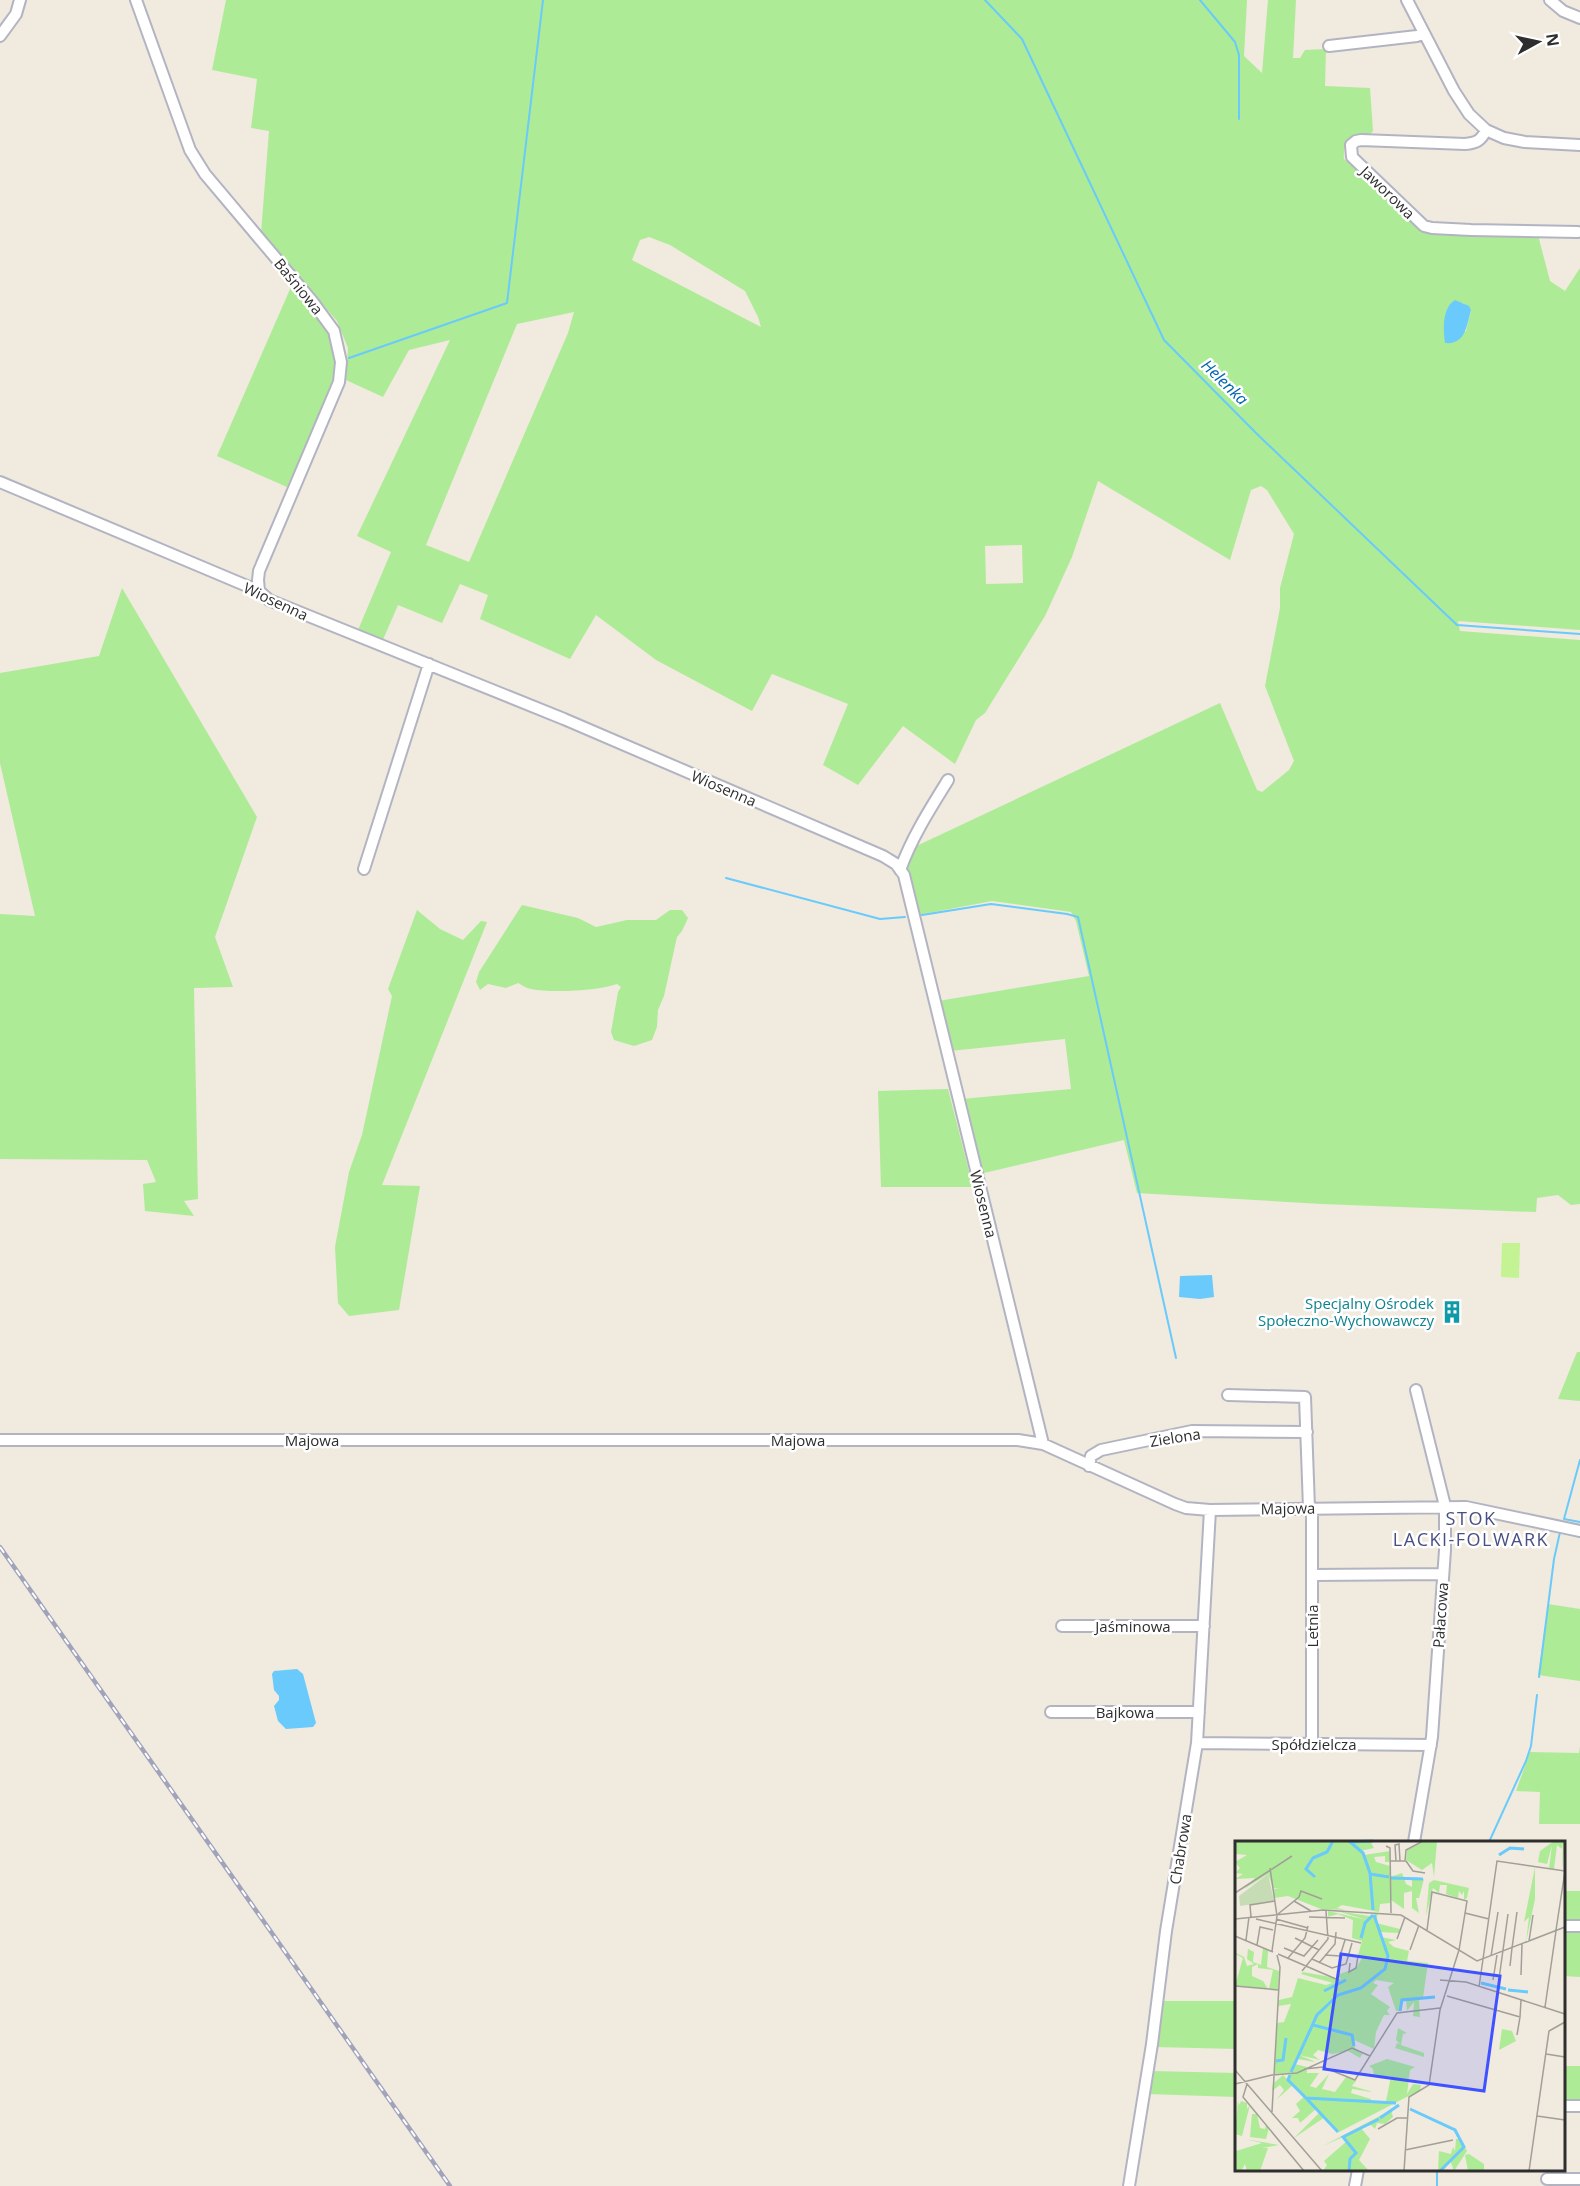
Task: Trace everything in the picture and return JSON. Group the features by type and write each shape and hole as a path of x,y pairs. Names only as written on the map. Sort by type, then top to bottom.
{"street":[{"path":"0,36 16,15 20,0"},
{"name":"Baśniowa","path":"136,0 190,150 205,174 312,301 334,331 338,344 341,362 339,382 259,571 260,591"},
{"path":"1407,0 1454,91 1469,114 1486,130 1504,138 1525,142 1580,145"},
{"path":"1550,0 1563,11 1580,18"},
{"path":"1329,46 1417,36 1424,33"},
{"name":"Jaworowa","path":"1486,130 1476,143 1362,140 1351,145 1350,150 1352,157 1424,226 1471,230 1578,232"},
{"name":"Wiosenna","path":"0,482 260,591 269,600 564,719 883,856 896,864 904,875 1043,1444"},
{"path":"364,868 429,664"},
{"path":"900,870 919,826 948,780"},
{"name":"Pałacowa","path":"1414,1841 1431,1745 1443,1574 1445,1506 1416,1390"},
{"name":"Letnia","path":"1228,1395 1305,1397 1313,1575 1312,1744"},
{"name":"Zielona","path":"1089,1466 1091,1456 1101,1450 1192,1431 1307,1432"},
{"name":"Majowa","path":"0,1440 1018,1440 1043,1444 1186,1508 1210,1510 1466,1507 1580,1531"},
{"name":"Chabrowa","path":"1129,2186 1152,2044 1166,1931 1197,1743 1210,1510"},
{"path":"1313,1575 1443,1574"},
{"name":"Jaśminowa","path":"1062,1626 1204,1626"},
{"name":"Bajkowa","path":"1051,1712 1199,1712"},
{"name":"Spółdzielcza","path":"1197,1743 1431,1745"},
{"path":"1355,2186 1358,2171"},
{"path":"1547,2179 1580,2179"}],"green space":[{"path":"226,0 1247,0 1244,56 1262,73 1268,0 1296,0 1293,58 1300,58 1305,50 1326,49 1325,86 1370,88 1373,131 1369,135 1353,136 1346,146 1344,159 1425,233 1538,235 1550,281 1565,291 1580,268 1580,630 1458,621 1460,631 1580,640 1580,1204 1571,1205 1558,1195 1537,1198 1536,1212 1322,1204 1137,1193 1124,1140 980,1174 962,1099 1071,1089 1065,1039 950,1051 938,1001 1089,976 1076,921 1071,912 992,901 918,915 906,868 910,849 1220,703 1257,790 1262,792 1289,770 1294,761 1265,686 1280,608 1280,588 1294,534 1267,490 1261,486 1251,490 1230,560 1098,481 1072,557 1045,616 985,713 976,720 955,764 903,726 858,785 823,765 848,704 772,674 752,711 656,660 596,615 570,659 480,619 488,595 460,584 442,623 398,605 382,642 358,630 391,552 357,536 450,340 409,350 383,397 346,380 348,348 337,321 261,233 269,131 251,128 257,79 212,70","holes":["649,237 670,245 745,291 761,327 632,260 640,240","1463,303 1471,310 1466,331 1444,332 1447,309","574,312 568,333 469,562 426,545 517,324","1022,545 1023,583 986,584 985,546"]},
{"path":"291,287 327,329 335,352 336,366 334,383 287,487 217,456"},
{"path":"122,588 257,817 215,937 233,987 194,988 198,1199 184,1201 194,1216 145,1211 143,1184 156,1182 147,1160 0,1159 0,914 35,916 0,763 0,673 99,656"},
{"path":"522,905 578,918 596,927 627,920 656,920 670,910 682,910 688,918 677,937 652,1040 634,1046 614,1040 611,1032 618,992 621,987 617,984 587,990 562,991 531,989 518,983 506,988 488,984 480,990 476,982 479,972"},
{"path":"417,910 440,929 463,940 481,921 487,922 382,1185 420,1186 399,1310 349,1316 338,1303 335,1247 349,1172 362,1135 392,996 388,989"},
{"path":"948,1089 973,1187 881,1187 878,1091"},
{"path":"1502,1243 1520,1243 1519,1278 1501,1277"},
{"path":"1577,1352 1580,1352 1580,1401 1558,1399"},
{"path":"1548,1604 1580,1609 1580,1681 1538,1675"},
{"path":"1580,1746 1580,1824 1539,1824 1540,1792 1516,1791 1530,1752 1579,1753"},
{"path":"1565,1891 1580,1891 1580,1922 1565,1922"},
{"path":"1565,1933 1580,1933 1580,1977 1565,1976"},
{"path":"1162,2001 1235,2001 1235,2049 1156,2047"},
{"path":"1565,2066 1580,2066 1580,2103 1565,2103"},
{"path":"1151,2071 1235,2073 1235,2097 1148,2094"}],"water":[{"path":"1455,300 1469,306 1471,310 1467,327 1461,337 1452,343 1445,343 1446,313"},
{"path":"1212,1275 1214,1297 1200,1299 1179,1297 1180,1276"},
{"path":"297,1669 303,1674 316,1723 313,1727 286,1729 278,1721 274,1706 279,1696 274,1690 272,1674 274,1671"}],"waterway":[{"path":"349,358 507,303 543,0"},
{"name":"Helenka","path":"985,0 1022,39 1164,340 1256,433 1457,625 1580,634"},
{"path":"1200,0 1235,42 1239,55 1239,119"},
{"path":"726,878 880,919 905,917"},
{"path":"922,915 991,904 1078,917 1176,1358"},
{"path":"1580,1460 1564,1519 1580,1522"},
{"path":"1539,1677 1554,1559 1560,1532 1580,1537"},
{"path":"1489,1841 1531,1746 1537,1695"},
{"path":"1437,2171 1437,2186"}],"railway":[{"path":"0,1547 450,2186"}],"place":[{"name":"Specjalny Ośrodek Społeczno-Wychowawczy","path":"1452,1312"}],"district":[{"name":"STOK LACKI-FOLWARK","path":"1471,1528"}]}
